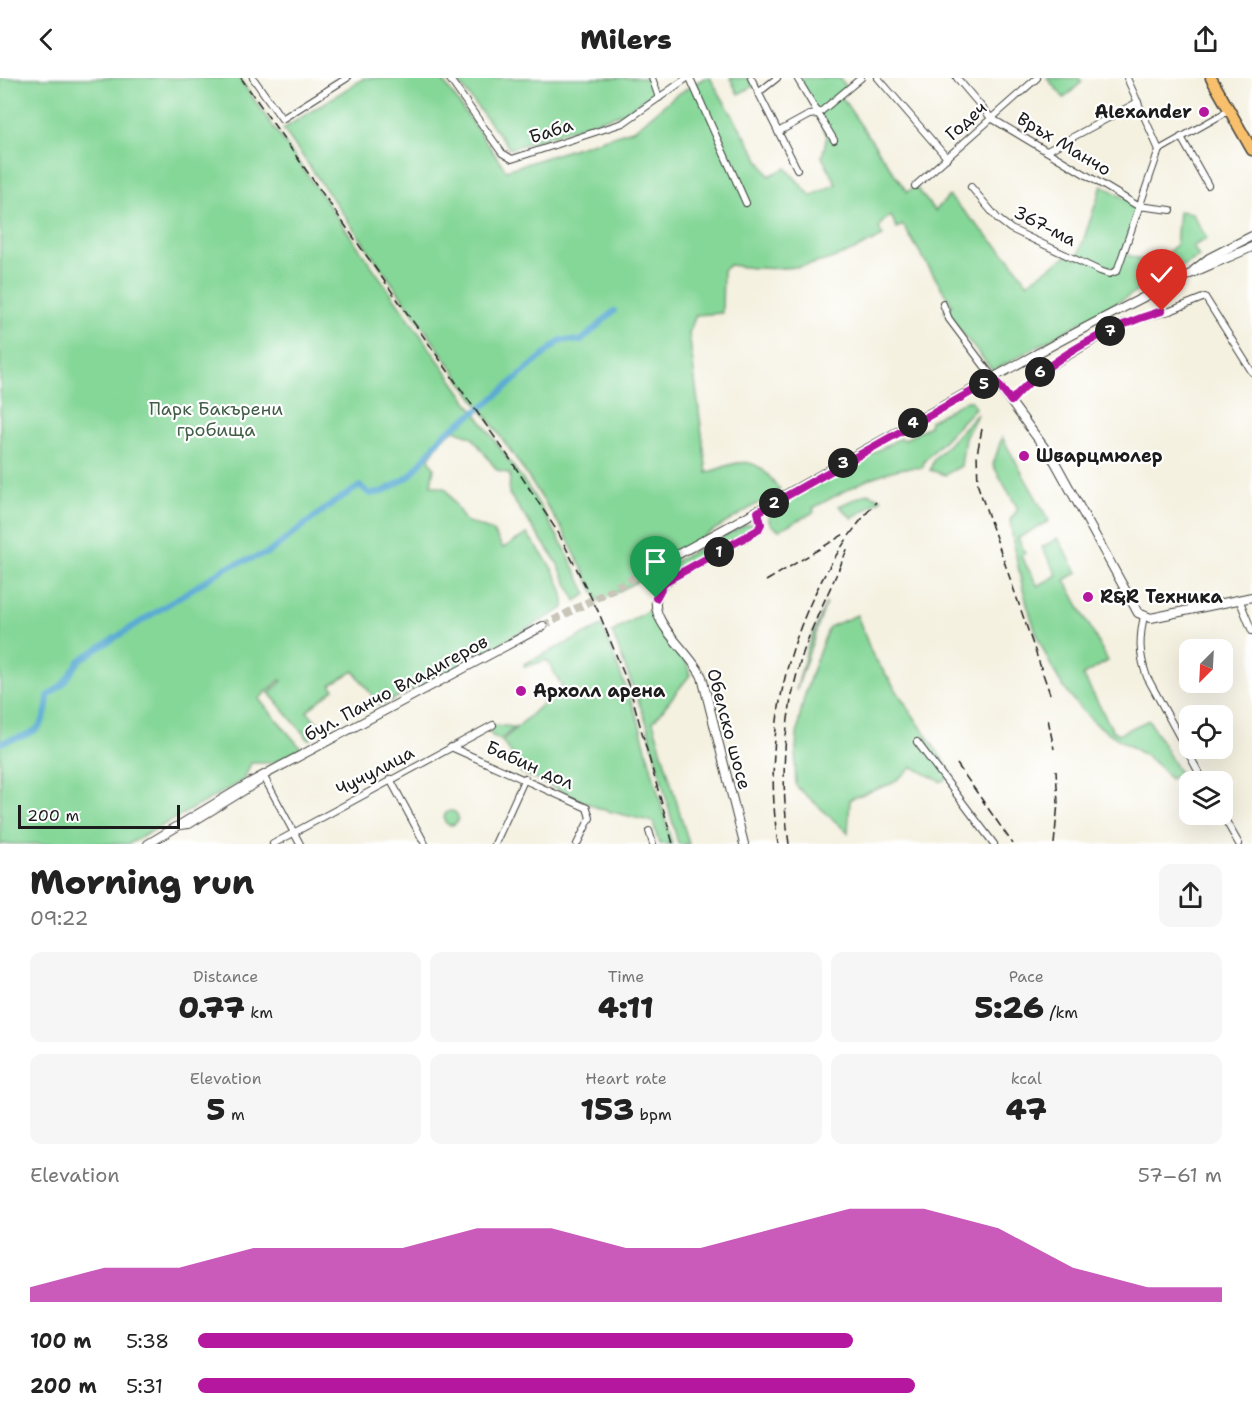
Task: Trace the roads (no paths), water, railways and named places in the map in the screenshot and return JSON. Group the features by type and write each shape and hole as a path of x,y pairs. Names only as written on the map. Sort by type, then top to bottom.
{"main road":[{"path":"1211,78 1252,150"}],"street":[{"path":"253,78 282,119 347,78"},
{"name":"Баба","path":"449,78 502,153 512,159 623,123 689,78"},
{"path":"652,78 659,98"},
{"path":"689,78 746,203"},
{"path":"751,78 797,169"},
{"path":"758,93 777,78"},
{"path":"797,78 834,140"},
{"path":"778,132 809,115 818,114 861,78"},
{"path":"878,78 947,158"},
{"name":"Връх Манчо","path":"957,78 991,118 1138,206 1171,210"},
{"path":"1127,78 1159,150"},
{"name":"Годеч","path":"915,186 1033,79"},
{"path":"1047,151 1138,102"},
{"path":"1138,206 1159,150 1230,110"},
{"path":"1181,137 1208,185"},
{"name":"367-ма","path":"971,187 998,219 1011,229 1109,274 1117,272 1138,206"},
{"path":"1188,275 1209,258 1252,236"},
{"path":"645,573 994,379 1188,275 1252,247"},
{"path":"1011,401 1036,375 1124,323 1162,311 1170,311 1205,297 1252,372"},
{"path":"944,304 949,320 1055,462 1132,606 1144,616 1151,618 1252,597"},
{"name":"Обелско шосе","path":"744,844 702,676 693,658 662,626 655,604 659,590 668,580 758,530 761,524 758,512"},
{"path":"1239,599 1252,631"},
{"path":"1144,616 1140,639 1141,661 1147,677 1198,771"},
{"name":"бул. Панчо Владигеров","path":"148,844 185,820 543,626"},
{"name":"Чучулица","path":"273,844 493,725"},
{"path":"917,742 994,844"},
{"name":"Бабин дол","path":"451,747 584,806 589,811 590,818 577,844"},
{"path":"264,777 300,844"},
{"path":"495,844 525,778"},
{"path":"390,779 425,844"},
{"path":"1228,825 1239,844"},
{"path":"649,831 652,844"}],"waterway":[{"path":"0,743 29,734 40,725 47,709 48,696 63,684 80,660 227,567 268,553 333,503 360,486 370,494 382,492 410,476 444,434 488,403 561,340 581,341 614,311"}],"tunnel":[{"path":"543,626 645,572"}],"railway":[{"path":"241,78 508,456 559,534 599,613 630,689 673,844"},
{"path":"982,429 977,454 978,486 1050,694"},
{"path":"778,844 774,798 774,751 779,706 789,662 804,619 823,578 847,539 876,502"},
{"path":"766,581 846,533"},
{"path":"789,844 784,772 791,700 803,653 848,547"},
{"path":"1048,719 1054,749"},
{"path":"957,764 1013,844"},
{"path":"1054,844 1058,803 1056,770"}],"place":[{"name":"Alexander","path":"1204,112"},
{"name":"Шварцмюлер","path":"1024,456"},
{"name":"R&R Техника","path":"1088,597"},
{"name":"Архолл арена","path":"521,691"}],"park label":[{"name":"Парк Бакърени гробища","path":"216,419"}]}
